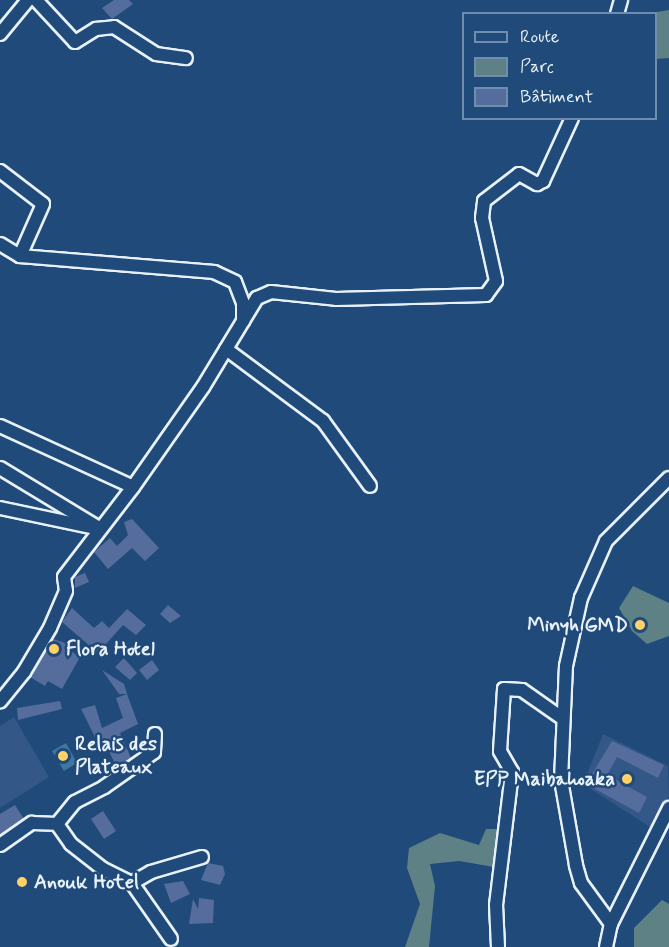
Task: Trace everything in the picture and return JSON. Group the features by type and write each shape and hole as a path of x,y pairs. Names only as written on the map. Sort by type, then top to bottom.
{"street":[{"path":"0,34 28,0"},
{"path":"36,0 75,42 96,29 114,27 156,54 186,58"},
{"path":"0,702 24,672 50,628 66,591 64,577 99,528 134,487 260,296 271,292 336,299 486,295 496,281 482,218 484,201 519,174 537,184 543,181 571,120"},
{"path":"0,171 43,204 20,256"},
{"path":"0,244 20,256 214,272 235,282 243,303 243,321"},
{"path":"226,349 323,422 370,486"},
{"path":"0,426 134,487"},
{"path":"0,468 99,528"},
{"path":"611,924 581,883 561,780 566,666 581,598 606,542 669,478"},
{"path":"0,508 99,528"},
{"path":"498,947 496,905 511,809 512,772 500,751 504,689 522,690 562,718"},
{"path":"57,824 75,802 104,787 154,752 155,734"},
{"path":"606,947 611,924 669,808"},
{"path":"0,845 32,823 57,824"},
{"path":"57,824 71,844 103,869 132,883 171,939"},
{"path":"132,883 152,872 202,856"}],"shaded area":[{"path":"14,717 49,777 0,808 0,726"},
{"name":"EPP Maibahoaka","path":"603,734 668,766 669,796 653,829 583,784"},
{"path":"66,743 77,763 64,771 52,751"}],"green space":[{"path":"669,10 669,58 657,59 657,12"},
{"path":"633,586 669,603 669,636 647,644 632,631 619,608"},
{"path":"486,829 498,829 494,867 459,861 430,864 435,886 429,947 405,947 420,904 407,868 409,848 440,833 479,845"},
{"path":"662,900 669,904 669,947 634,947 634,928"}],"building":[{"path":"114,0 129,0 133,4 112,19 102,8"},
{"path":"132,519 159,548 145,561 132,548 108,569 94,552 110,538 117,546 128,535 124,522"},
{"path":"85,573 89,582 75,588 75,577"},
{"path":"168,605 181,616 170,623 160,614"},
{"path":"72,608 94,628 102,621 109,628 127,609 146,625 136,635 123,625 98,653 62,622"},
{"path":"53,639 68,644 66,648 80,657 62,689 48,681 45,686 30,677"},
{"path":"124,658 137,673 130,680 115,667"},
{"path":"152,660 159,670 147,680 139,670"},
{"path":"102,670 124,684 127,694 119,694"},
{"path":"127,694 138,724 120,733 131,758 117,768 104,741 99,745 81,709 95,705 102,728 123,718 116,698"},
{"path":"60,701 62,709 18,720 17,708"},
{"path":"612,741 664,765 658,778 617,757 607,775 647,797 639,813 586,784"},
{"path":"15,805 24,819 0,835 0,814"},
{"path":"103,811 116,831 104,839 91,819"},
{"path":"208,863 223,866 225,874 220,885 201,880"},
{"path":"183,881 190,894 171,903 164,884"},
{"path":"199,898 214,900 213,923 189,924 193,899 198,909"}],"place":[{"name":"Minyh GMD","path":"640,625"},
{"name":"Flora Hotel","path":"54,649"},
{"name":"Relais des Plateaux","path":"63,756"},
{"name":"EPP Maibahoaka","path":"627,779"},
{"name":"Anouk Hotel","path":"22,882"}]}
